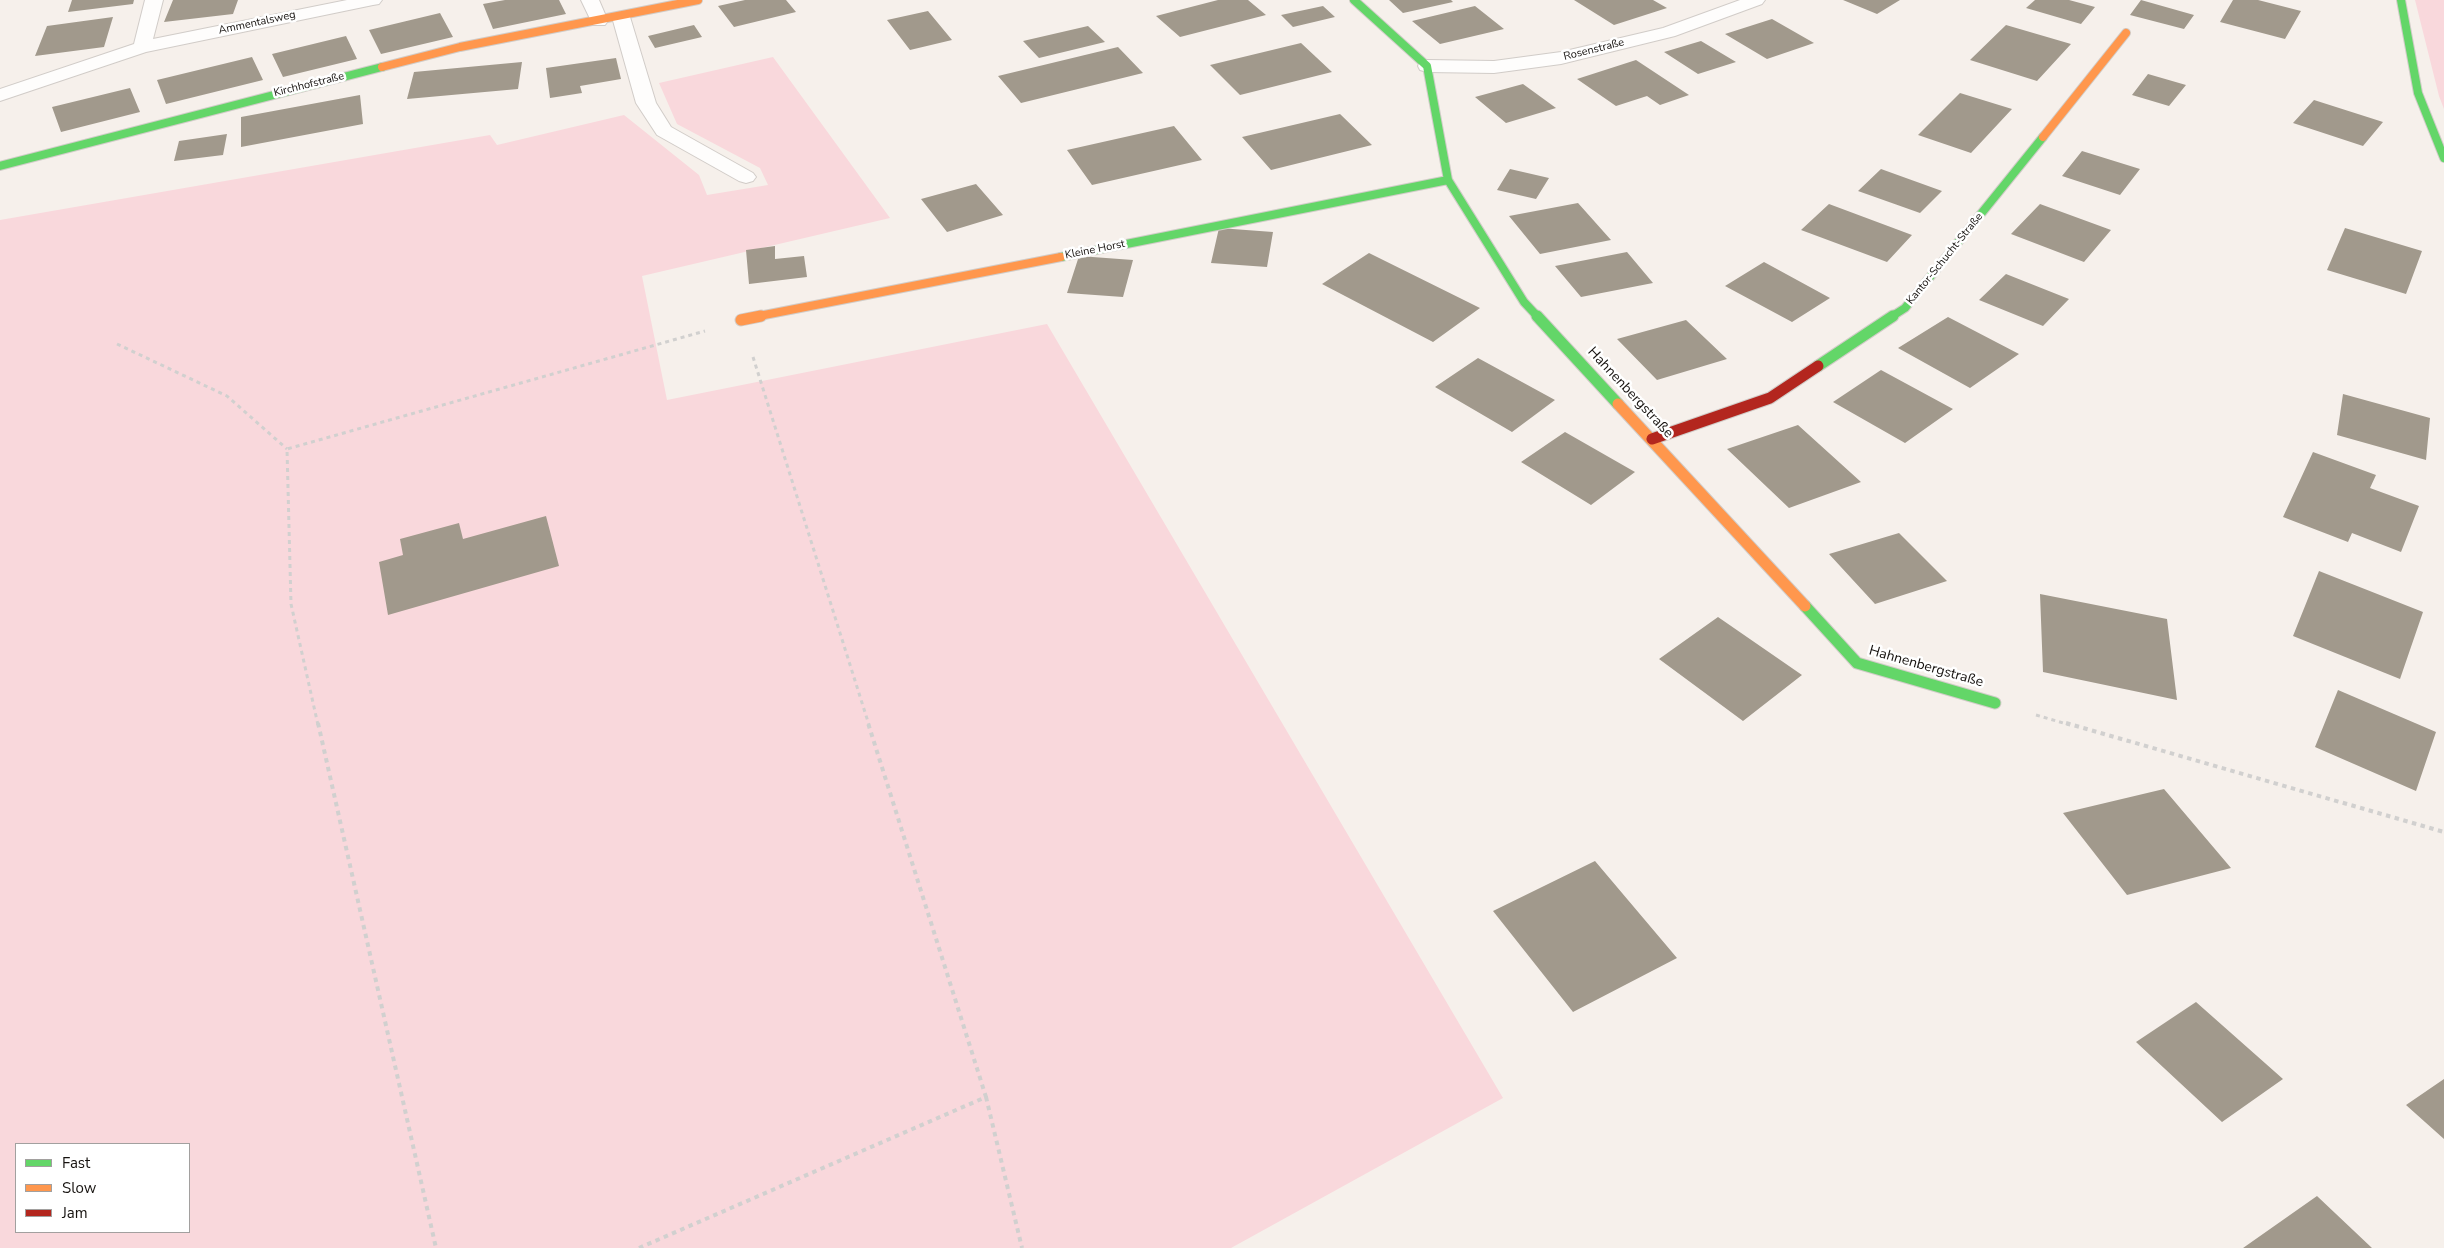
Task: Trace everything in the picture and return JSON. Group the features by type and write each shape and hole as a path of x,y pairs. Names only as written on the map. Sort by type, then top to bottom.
{"street":[{"path":"142,47 154,0"},
{"name":"Ammentalsweg","path":"0,95 142,47 373,0"},
{"path":"590,0 599,22"},
{"name":"Kirchhofstraße","path":"0,166 460,47 599,22 698,0"},
{"path":"1354,0 1426,66"},
{"name":"Rosenstraße","path":"1426,66 1494,67 1561,58 1669,32 1756,0"},
{"path":"2400,0 2418,93 2444,158"},
{"path":"621,17 646,103 664,131 746,177"},
{"name":"Kantor-Schucht-Straße","path":"1652,439 1770,398 1906,308 2126,33"},
{"name":"Hahnenbergstraße","path":"1426,66 1448,180 1524,302 1857,663 1995,703"},
{"name":"Kleine Horst","path":"742,320 1448,180"}],"path":[{"path":"288,449 742,320 986,1097 1022,1248"},
{"path":"118,344 227,396 288,449 291,604 436,1248"},
{"path":"1995,703 2444,832"},
{"path":"639,1248 986,1097"}],"shaded area":[{"path":"2415,0 2444,0 2444,109 2439,96"},
{"path":"773,57 890,218 642,276 667,400 1047,324 1503,1098 1231,1248 0,1248 0,220 490,135 497,145 624,115 699,175 707,195 768,185 760,168 677,124 659,83"}],"building":[{"path":"72,0 134,0 133,4 68,12"},
{"path":"173,0 238,0 233,14 164,22"},
{"path":"505,0 559,0 566,14 493,29 483,4"},
{"path":"745,0 786,0 796,12 734,27 718,6"},
{"path":"1218,0 1248,0 1266,15 1180,37 1156,16"},
{"path":"1389,0 1451,0 1453,2 1403,13"},
{"path":"1574,0 1653,0 1667,8 1614,25"},
{"path":"1843,0 1900,0 1877,14"},
{"path":"2035,0 2069,0 2095,7 2081,24 2026,8"},
{"path":"2141,0 2194,15 2184,29 2130,15"},
{"path":"2233,0 2258,0 2301,11 2285,39 2220,22"},
{"path":"1323,6 1335,17 1293,27 1281,15"},
{"path":"1475,6 1504,29 1440,44 1412,21"},
{"path":"928,11 952,40 910,50 887,20"},
{"path":"440,13 453,37 381,54 369,30"},
{"path":"113,17 104,47 35,56 47,26"},
{"path":"1772,19 1814,43 1767,59 1725,34"},
{"path":"694,25 702,37 655,48 648,36"},
{"path":"2006,25 2071,44 2037,81 1970,60"},
{"path":"1088,26 1105,42 1039,58 1023,41"},
{"path":"346,36 357,59 283,77 272,54"},
{"path":"1701,41 1736,62 1698,74 1664,52"},
{"path":"1301,43 1332,72 1240,95 1210,65"},
{"path":"1118,47 1143,73 1021,103 998,76"},
{"path":"252,57 263,80 166,104 157,80"},
{"path":"616,58 621,79 580,86 582,93 550,98 546,68"},
{"path":"1636,60 1689,95 1660,105 1647,96 1616,106 1577,79"},
{"path":"522,62 518,89 407,99 414,72"},
{"path":"2148,74 2186,85 2169,106 2132,95"},
{"path":"1523,84 1556,108 1506,123 1475,97"},
{"path":"130,88 140,112 61,132 52,107"},
{"path":"1960,93 2012,109 1971,153 1918,135"},
{"path":"360,95 363,124 241,147 241,117"},
{"path":"2314,100 2383,122 2363,146 2293,123"},
{"path":"1340,114 1372,145 1271,170 1242,137"},
{"path":"1174,126 1202,160 1092,185 1067,150"},
{"path":"227,134 223,155 174,161 179,141"},
{"path":"2082,151 2140,169 2120,195 2062,176"},
{"path":"1510,169 1549,178 1536,199 1497,190"},
{"path":"1881,169 1942,191 1920,213 1858,191"},
{"path":"976,184 1003,215 947,232 921,199"},
{"path":"1578,203 1611,240 1540,254 1509,216"},
{"path":"1829,204 1912,235 1887,262 1801,230"},
{"path":"2040,204 2111,230 2084,262 2011,234"},
{"path":"1219,228 1273,232 1267,267 1211,263"},
{"path":"2345,228 2422,251 2406,294 2327,270"},
{"path":"775,246 775,259 804,256 807,277 749,284 746,250"},
{"path":"1627,252 1653,283 1581,297 1555,266"},
{"path":"1369,253 1480,308 1433,342 1322,284"},
{"path":"1079,256 1133,260 1123,297 1067,293"},
{"path":"1764,262 1830,298 1792,322 1725,286"},
{"path":"2006,274 2069,299 2043,326 1979,300"},
{"path":"1948,317 2019,354 1970,388 1898,348"},
{"path":"1686,320 1727,359 1657,380 1617,339"},
{"path":"1478,358 1555,400 1512,432 1435,387"},
{"path":"1881,370 1953,409 1905,443 1833,402"},
{"path":"2343,394 2430,418 2426,460 2337,435"},
{"path":"1798,425 1861,482 1789,508 1727,449"},
{"path":"1565,432 1635,472 1591,505 1521,462"},
{"path":"2313,452 2376,475 2370,488 2419,506 2401,552 2352,533 2348,542 2283,517"},
{"path":"546,516 559,566 388,615 379,562 403,555 400,539 459,523 463,539"},
{"path":"1899,533 1947,581 1875,604 1829,554"},
{"path":"2319,571 2423,612 2400,679 2293,636"},
{"path":"2040,594 2167,619 2177,700 2043,672"},
{"path":"1718,617 1802,675 1743,721 1659,659"},
{"path":"2338,690 2436,732 2416,791 2315,747"},
{"path":"2164,789 2231,868 2127,895 2063,813"},
{"path":"1595,861 1677,958 1573,1012 1493,911"},
{"path":"2196,1002 2283,1079 2222,1122 2136,1042"},
{"path":"2444,1079 2444,1139 2406,1105"},
{"path":"2317,1196 2372,1248 2243,1248"}],"traffic: fast":[{"path":"1354,0 1427,66 1448,180 1524,302 1618,404"},
{"path":"2401,0 2418,93 2444,158"},
{"path":"0,166 382,67"},
{"path":"1818,366 1905,308 2043,137"},
{"path":"1061,257 1448,180"},
{"path":"1805,606 1857,663 1995,703"}],"traffic: slow":[{"path":"382,67 460,47 698,0"},
{"path":"2043,137 2126,33"},
{"path":"741,320 1061,257"},
{"path":"1618,404 1805,606"}],"traffic: jam":[{"path":"1652,439 1770,398 1818,366"}]}
